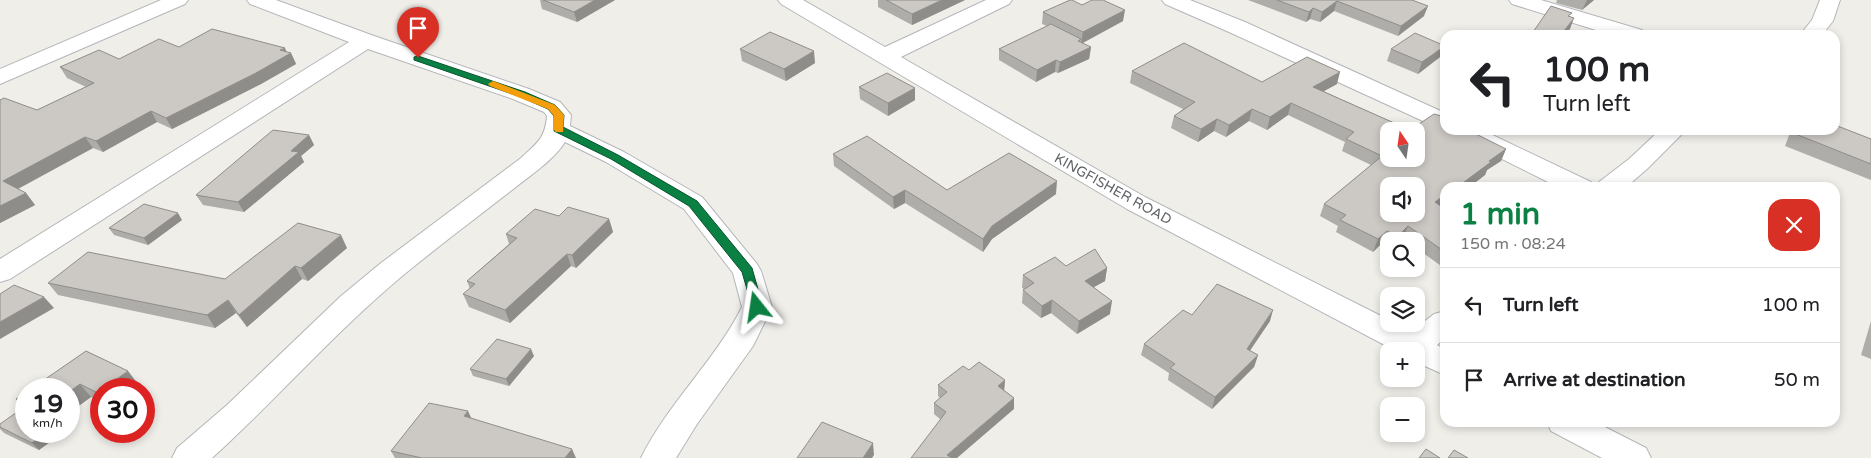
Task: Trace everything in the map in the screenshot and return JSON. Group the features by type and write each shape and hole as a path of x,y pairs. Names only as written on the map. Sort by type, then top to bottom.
{"street":[{"path":"0,77 178,0"},
{"path":"189,458 239,414 352,303 391,270 530,163 552,142 558,129 559,115 552,107 521,94 366,41 258,0"},
{"name":"KINGFISHER ROAD","path":"788,0 1136,203 1402,342"},
{"path":"885,56 1002,0"},
{"path":"1172,0 1237,26 1440,120"},
{"path":"1519,0 1618,30"},
{"path":"1815,30 1822,21 1830,0"},
{"path":"0,272 366,41"},
{"path":"558,129 615,157 693,203 748,271 757,307 742,338 685,415 658,458"},
{"path":"1472,135 1570,182"},
{"path":"1616,182 1669,135"},
{"path":"1419,342 1440,326"},
{"name":"KINGFISHER ROAD","path":"1425,353 1440,361"},
{"path":"1573,427 1634,458"}],"building":[{"path":"543,0 595,0 574,12"},
{"path":"886,0 942,0 912,14"},
{"path":"1070,0 1082,5 1092,0 1103,0 1125,10 1083,32 1043,12"},
{"path":"1277,0 1412,0 1428,6 1401,26 1337,1 1322,12 1313,8 1309,12"},
{"path":"1551,6 1572,13 1568,16 1574,18 1565,30 1534,30"},
{"path":"1051,24 1081,39 1078,41 1091,47 1060,62 1056,60 1037,70 999,49"},
{"path":"212,29 285,48 280,50 291,53 256,73 166,118 151,111 96,141 85,137 3,181 26,193 0,206 0,100 4,98 37,110 94,83 60,67 99,50 119,59 159,39 179,47"},
{"path":"770,32 814,51 784,69 740,49"},
{"path":"1415,33 1440,44 1440,49 1422,62 1391,49"},
{"path":"1184,43 1262,82 1307,57 1340,72 1313,87 1392,122 1380,122 1380,155 1346,139 1354,132 1291,103 1270,117 1252,109 1229,125 1217,119 1201,129 1174,116 1195,102 1132,71"},
{"path":"887,73 915,88 888,103 859,87"},
{"path":"1434,114 1440,116 1440,135 1478,135 1506,149 1464,182 1440,182 1440,198 1435,202 1440,206 1440,248 1425,238 1425,232 1417,232 1408,226 1402,232 1380,232 1378,239 1340,220 1346,215 1324,204 1380,158 1380,168 1425,168 1425,122 1422,122"},
{"path":"1840,127 1871,139 1871,164 1798,135 1840,135"},
{"path":"273,130 309,135 291,151 299,152 238,202 196,195"},
{"path":"867,136 947,190 1009,153 1057,181 992,226 983,239 905,190 893,197 833,154"},
{"path":"144,204 178,213 144,238 109,228"},
{"path":"568,207 609,219 572,255 567,254 505,310 463,294 475,284 467,281 517,238 506,234 535,209 559,216"},
{"path":"298,223 341,235 301,268 295,266 239,315 228,300 207,315 48,283 88,252 225,279"},
{"path":"1095,249 1107,268 1085,281 1112,301 1079,321 1052,300 1042,306 1023,290 1034,283 1023,275 1055,257 1066,266"},
{"path":"1217,284 1273,310 1247,349 1258,355 1215,397 1170,368 1175,364 1144,344 1183,310 1192,315"},
{"path":"14,285 44,297 0,322 0,294"},
{"path":"497,339 531,349 506,379 470,369"},
{"path":"86,351 128,371 118,378 90,378 90,389 80,384 80,378 47,378"},
{"path":"979,362 1005,380 998,386 1014,398 947,455 952,458 911,458 946,412 934,403 947,392 938,385 963,366 969,370"},
{"path":"429,403 468,411 464,416 572,449 565,458 422,458 391,451"},
{"path":"15,414 15,434 0,427 0,424"},
{"path":"822,422 873,443 863,458 797,458"},
{"path":"1426,449 1440,458 1419,458"},
{"path":"1454,450 1468,458 1448,458"}],"slow traffic":[{"path":"493,84 552,107 559,115 558,129 560,130"}],"route":[{"path":"418,58 521,94 552,107 559,115 558,129 615,157 693,203 748,271 757,307"}]}
